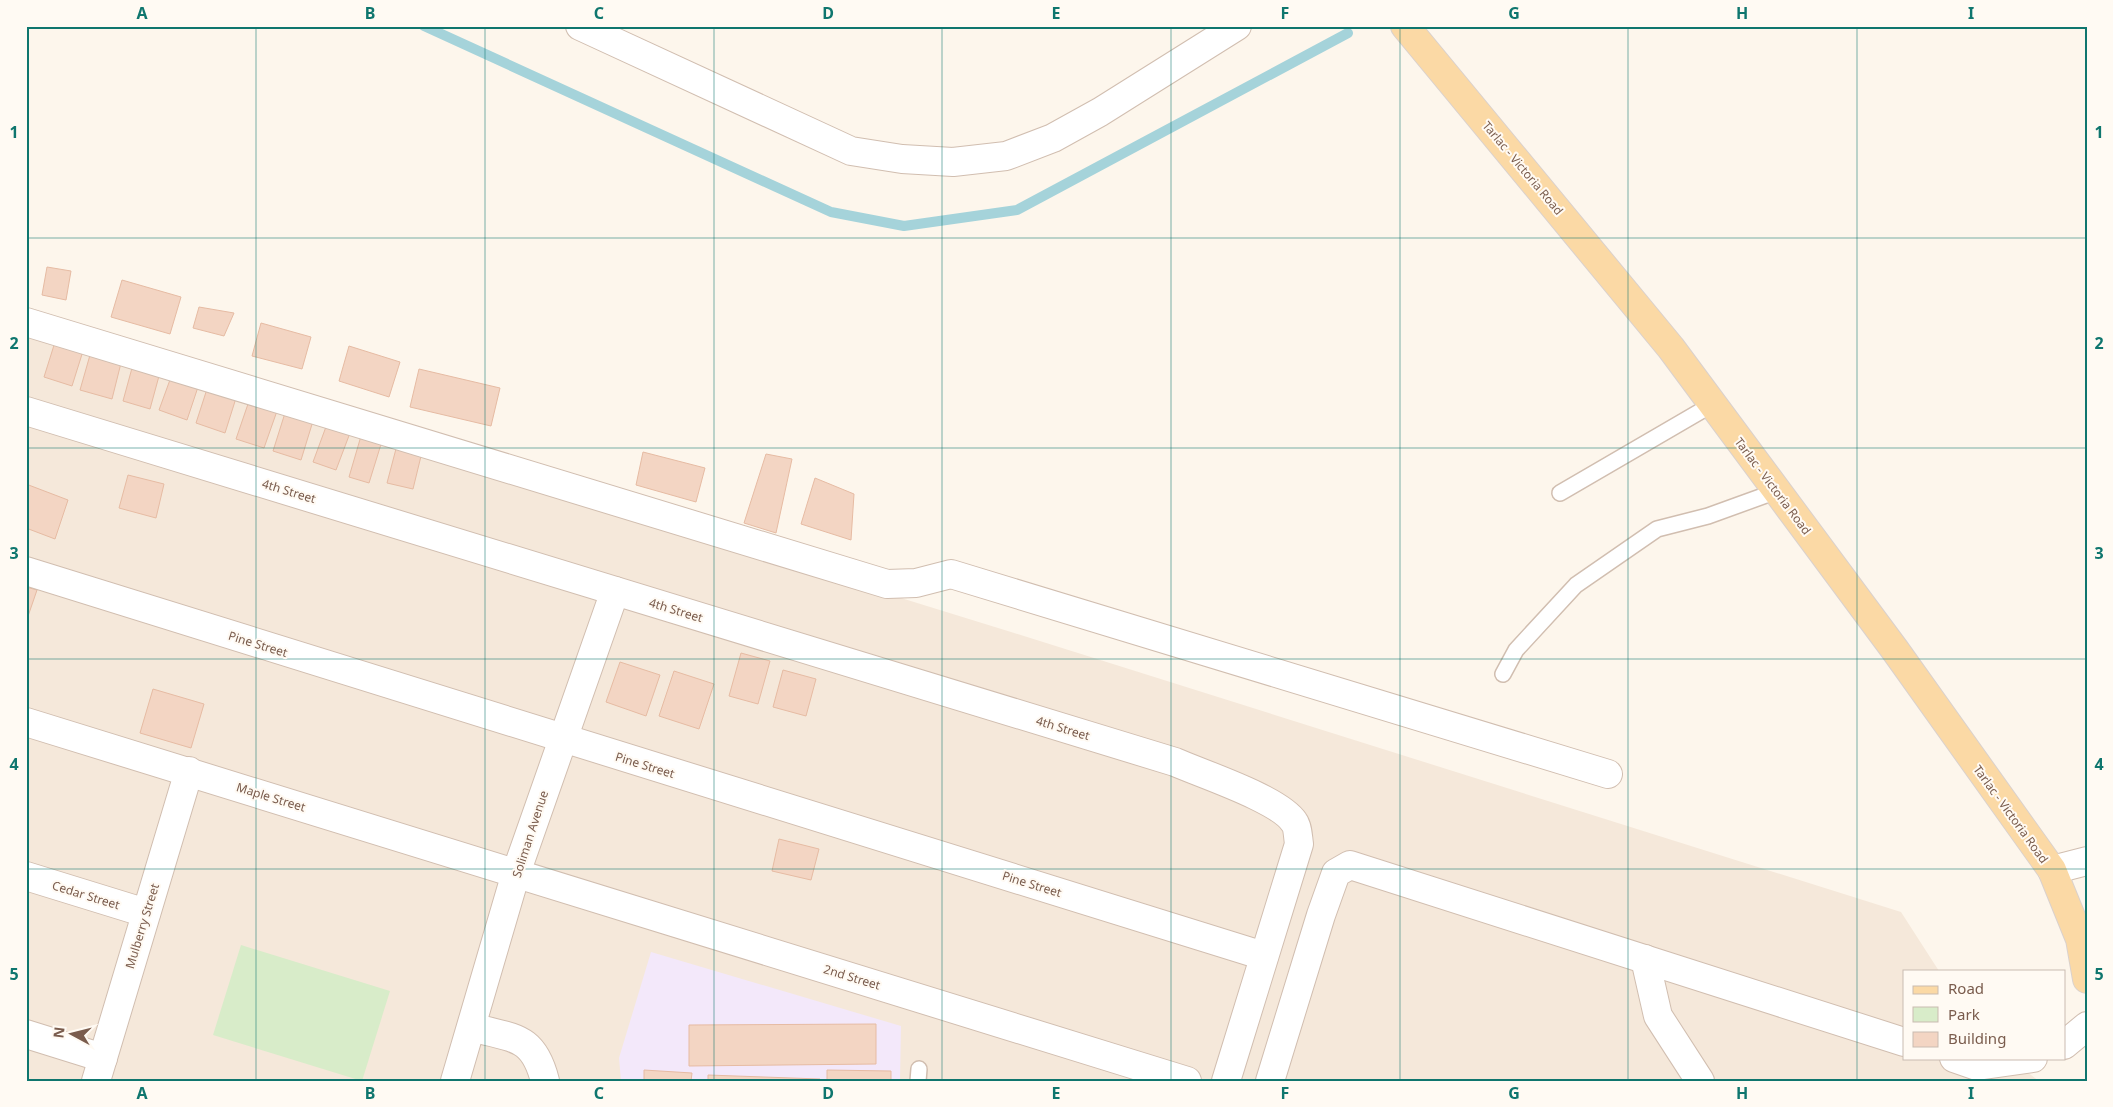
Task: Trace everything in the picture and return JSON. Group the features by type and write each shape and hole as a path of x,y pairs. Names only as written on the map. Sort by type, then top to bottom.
{"main road":[{"name":"Tarlac - Victoria Road","path":"1412,28 1665,340 1895,650 2052,870 2080,939 2087,979"}],"street":[{"path":"580,26 852,151 902,159 954,162 1006,156 1053,138 1108,107 1237,26"},
{"path":"26,322 887,584 916,583 952,574 1608,774"},
{"name":"4th Street","path":"26,411 1175,762 1264,800 1284,812 1295,823 1299,844 1264,956"},
{"name":"Pine Street","path":"26,571 561,739 1264,956"},
{"name":"Soliman Avenue","path":"455,1081 516,873 561,739 615,591"},
{"name":"Maple Street","path":"26,722 516,873"},
{"name":"Mulberry Street","path":"99,1069 189,771"},
{"path":"2052,870 2087,861"},
{"path":"1270,1081 1321,915 1336,873 1350,865 1903,1042"},
{"name":"2nd Street","path":"516,873 1187,1081"},
{"name":"Cedar Street","path":"26,876 146,913"},
{"path":"1226,1081 1264,956"},
{"path":"1645,959 1658,1016 1700,1081"},
{"path":"2066,1043 2087,1026"},
{"path":"472,1027 523,1042 538,1056 545,1081"},
{"path":"26,1034 99,1069"},
{"path":"1960,1060 1977,1066 2019,1060"}],"lane":[{"path":"1560,493 1713,404"},
{"path":"1504,674 1516,650 1576,585 1657,529 1708,516 1777,491"}],"shaded area":[{"path":"26,327 1011,632 1901,912 1938,970 1903,970 1903,1060 2012,1060 2039,1081 26,1081"},
{"path":"651,952 901,1026 900,1081 621,1081 619,1058"}],"green space":[{"path":"241,945 390,991 362,1081 213,1035"}],"building":[{"path":"47,267 71,271 66,300 42,295"},
{"path":"122,280 181,297 170,334 111,317"},
{"path":"199,307 234,313 224,336 193,328"},
{"path":"261,323 311,337 302,369 252,356"},
{"path":"55,342 83,351 72,386 44,377"},
{"path":"349,346 400,362 389,397 339,381"},
{"path":"90,355 121,363 112,399 80,390"},
{"path":"132,368 159,376 150,409 123,401"},
{"path":"419,369 500,388 491,426 410,407"},
{"path":"171,377 198,387 187,420 159,410"},
{"path":"207,389 236,398 225,433 196,423"},
{"path":"249,401 277,411 264,448 236,439"},
{"path":"285,413 313,421 301,460 273,451"},
{"path":"327,424 350,433 336,470 313,462"},
{"path":"361,436 382,441 369,483 349,477"},
{"path":"397,445 422,452 413,489 387,483"},
{"path":"643,452 705,468 696,502 636,485"},
{"path":"766,454 792,459 776,533 744,523"},
{"path":"128,475 164,484 156,518 119,508"},
{"path":"815,478 854,494 851,540 801,524"},
{"path":"26,484 68,500 55,539 26,528"},
{"path":"26,587 37,590 26,622"},
{"path":"741,653 770,661 758,704 729,696"},
{"path":"620,662 660,675 646,716 606,702"},
{"path":"783,670 816,679 806,716 773,707"},
{"path":"674,671 714,684 699,729 659,716"},
{"path":"153,689 204,704 191,748 140,733"},
{"path":"779,839 819,849 811,880 772,871"},
{"path":"876,1024 876,1064 689,1066 689,1025"},
{"path":"644,1070 692,1073 691,1081 644,1081"},
{"path":"827,1070 891,1071 891,1081 827,1081"},
{"path":"708,1075 820,1079 820,1081 708,1081"}],"waterway":[{"path":"424,26 831,212 904,226 1017,210 1348,33"}]}
